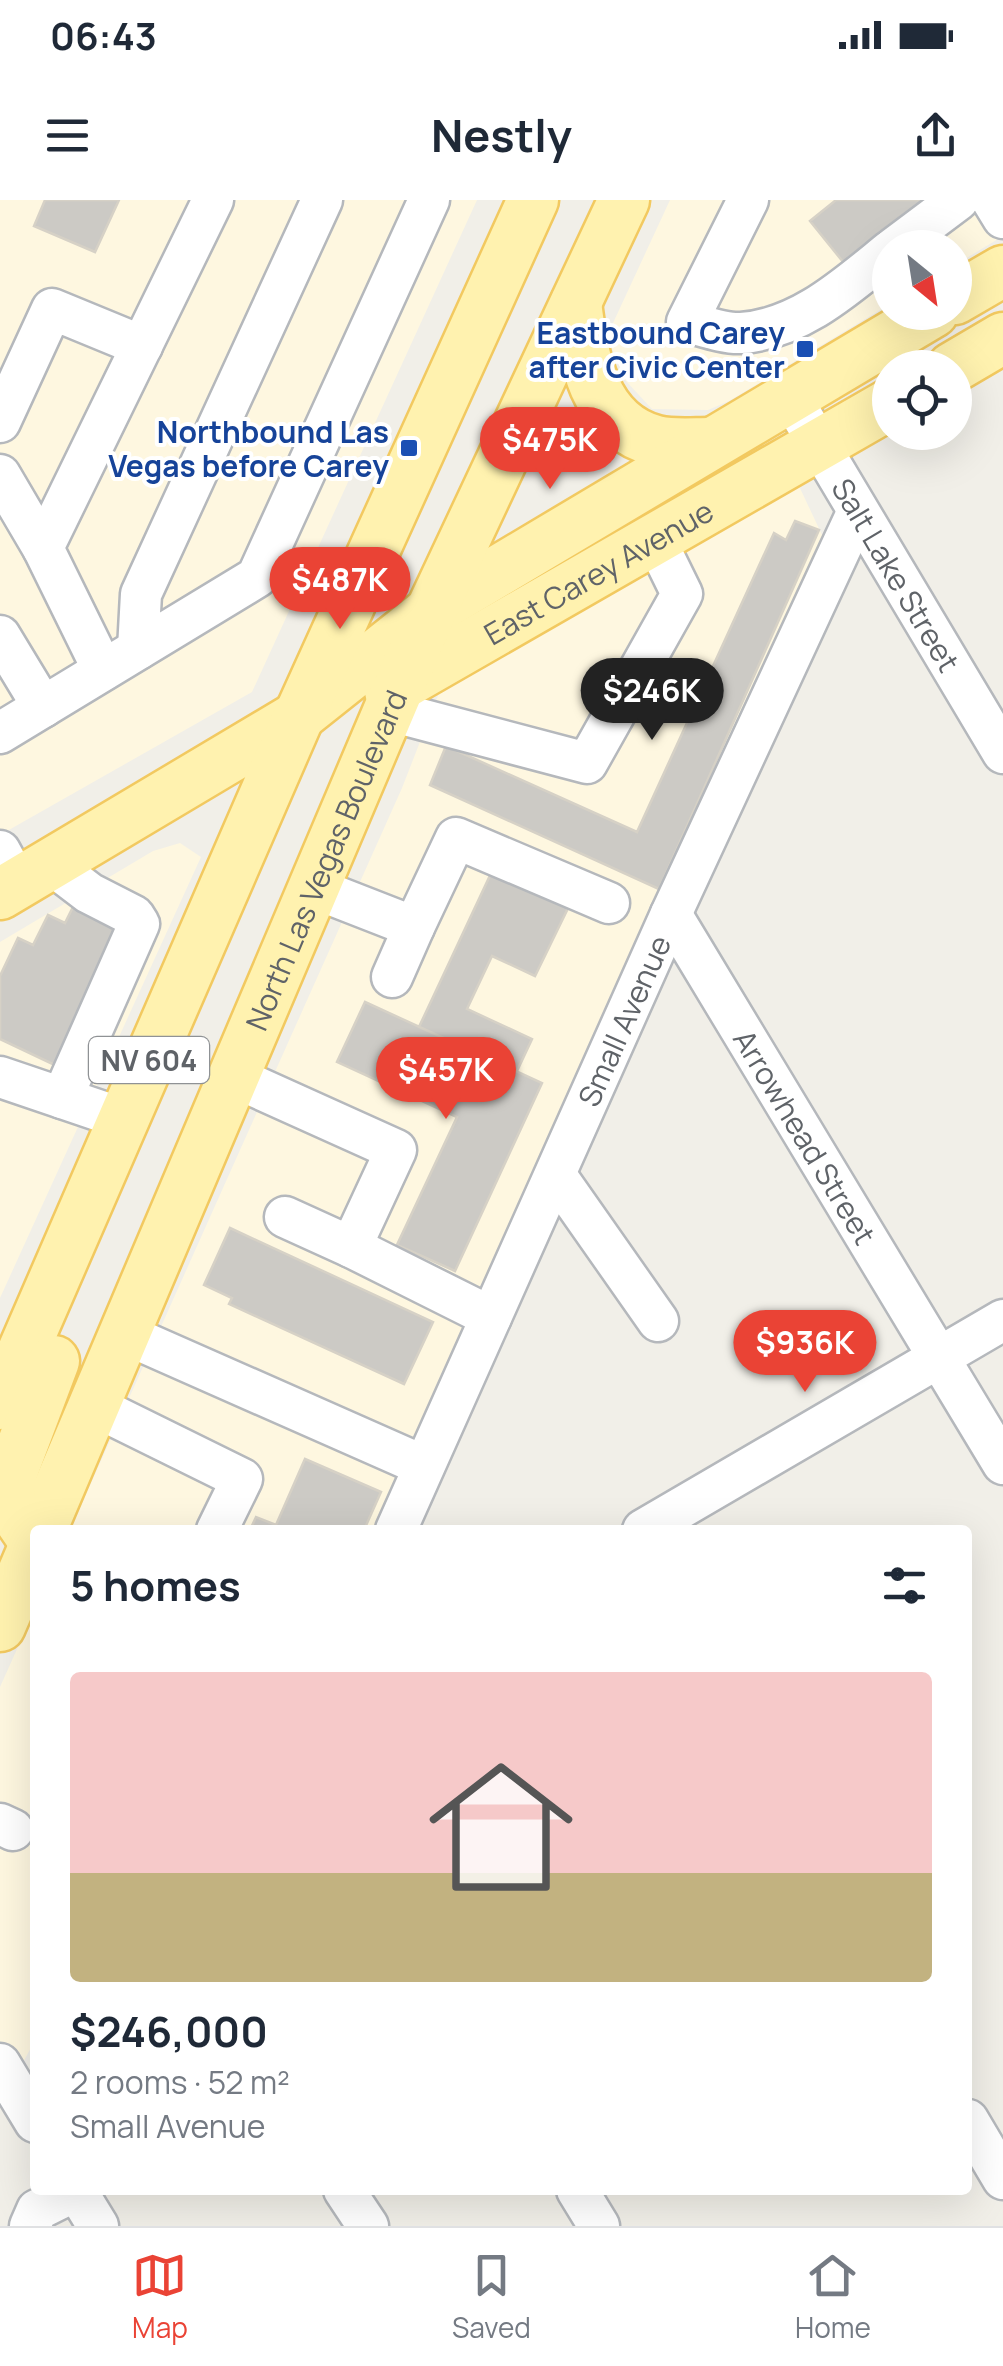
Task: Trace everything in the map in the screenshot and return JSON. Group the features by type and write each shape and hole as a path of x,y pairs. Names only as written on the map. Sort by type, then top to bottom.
{"main road":[{"path":"299,716 533,200"},
{"name":"North Las Vegas Boulevard","path":"44,1525 431,610 624,200"},
{"path":"972,290 1003,271"},
{"path":"576,303 583,359 592,385 612,414 657,441 710,443"},
{"name":"East Carey Avenue","path":"17,873 299,716 431,610 902,330"},
{"path":"972,356 1003,338"},
{"name":"East Carey Avenue","path":"299,716 395,699 656,539 872,414"},
{"name":"NV 604","path":"0,1404 299,716"},
{"path":"30,1536 11,1507 8,1483 60,1346 55,1277"},
{"path":"0,1626 30,1555"}],"street":[{"path":"43,548 213,200"},
{"path":"138,649 140,594 322,200"},
{"path":"0,733 258,577 429,200"},
{"path":"748,200 687,322 739,334 792,320 837,294 872,265"},
{"path":"918,230 958,200"},
{"path":"992,200 1003,218"},
{"path":"0,422 52,309 142,346"},
{"name":"Salt Lake Street","path":"790,396 856,513 1003,753"},
{"path":"0,475 43,548 103,670"},
{"name":"Small Avenue","path":"398,1525 671,914 856,513"},
{"path":"395,699 587,763 682,594 656,539"},
{"path":"0,636 43,706"},
{"path":"392,977 456,838 608,903"},
{"path":"17,873 89,894 134,916 139,924 62,1098"},
{"path":"314,888 414,927"},
{"name":"Arrowhead Street","path":"671,914 1003,1464"},
{"path":"234,1076 396,1150 351,1246"},
{"path":"0,1077 124,1119"},
{"path":"556,1177 658,1321"},
{"path":"285,1217 491,1317"},
{"path":"652,1525 1003,1320"},
{"path":"125,1334 424,1466"},
{"path":"94,1406 242,1479 219,1525"},
{"path":"0,2064 30,2114"},
{"path":"972,2127 1003,2179"},
{"path":"30,2226 38,2210 67,2195"},
{"path":"80,2195 98,2226"},
{"path":"347,2195 368,2226"},
{"path":"581,2195 599,2226"}],"shaded area":[{"path":"0,200 477,200 252,692 0,835"},
{"path":"670,200 1003,200 1003,236 972,255 972,230 872,230 872,315 708,410 652,409 625,380 607,336"},
{"path":"798,484 823,537 393,1525 72,1525 402,788 439,693"},
{"path":"180,843 201,857 0,1298 0,942 153,851"},
{"path":"30,1620 30,2049 0,2106 0,1687"}],"building":[{"path":"45,200 119,200 95,252 34,226"},
{"path":"836,200 933,200 896,230 872,230 872,249 848,268 810,221"},
{"path":"795,521 819,530 659,889 430,785 446,746 637,832 774,533 786,540"},
{"path":"494,867 571,902 535,976 492,956 467,1009 532,1039 517,1071 419,1027"},
{"path":"73,907 124,932 59,1067 0,1039 0,976 18,938 33,945 48,915 65,923"},
{"path":"365,1002 542,1083 455,1271 397,1245 457,1117 337,1062"},
{"path":"230,1228 433,1322 404,1384 229,1304 232,1298 204,1285"},
{"path":"305,1459 381,1492 366,1525 276,1525"},
{"path":"256,1517 276,1525 252,1525"}],"place":[{"name":"Eastbound Carey after Civic Center","path":"805,349"},
{"name":"Northbound Las Vegas before Carey","path":"409,448"}]}
